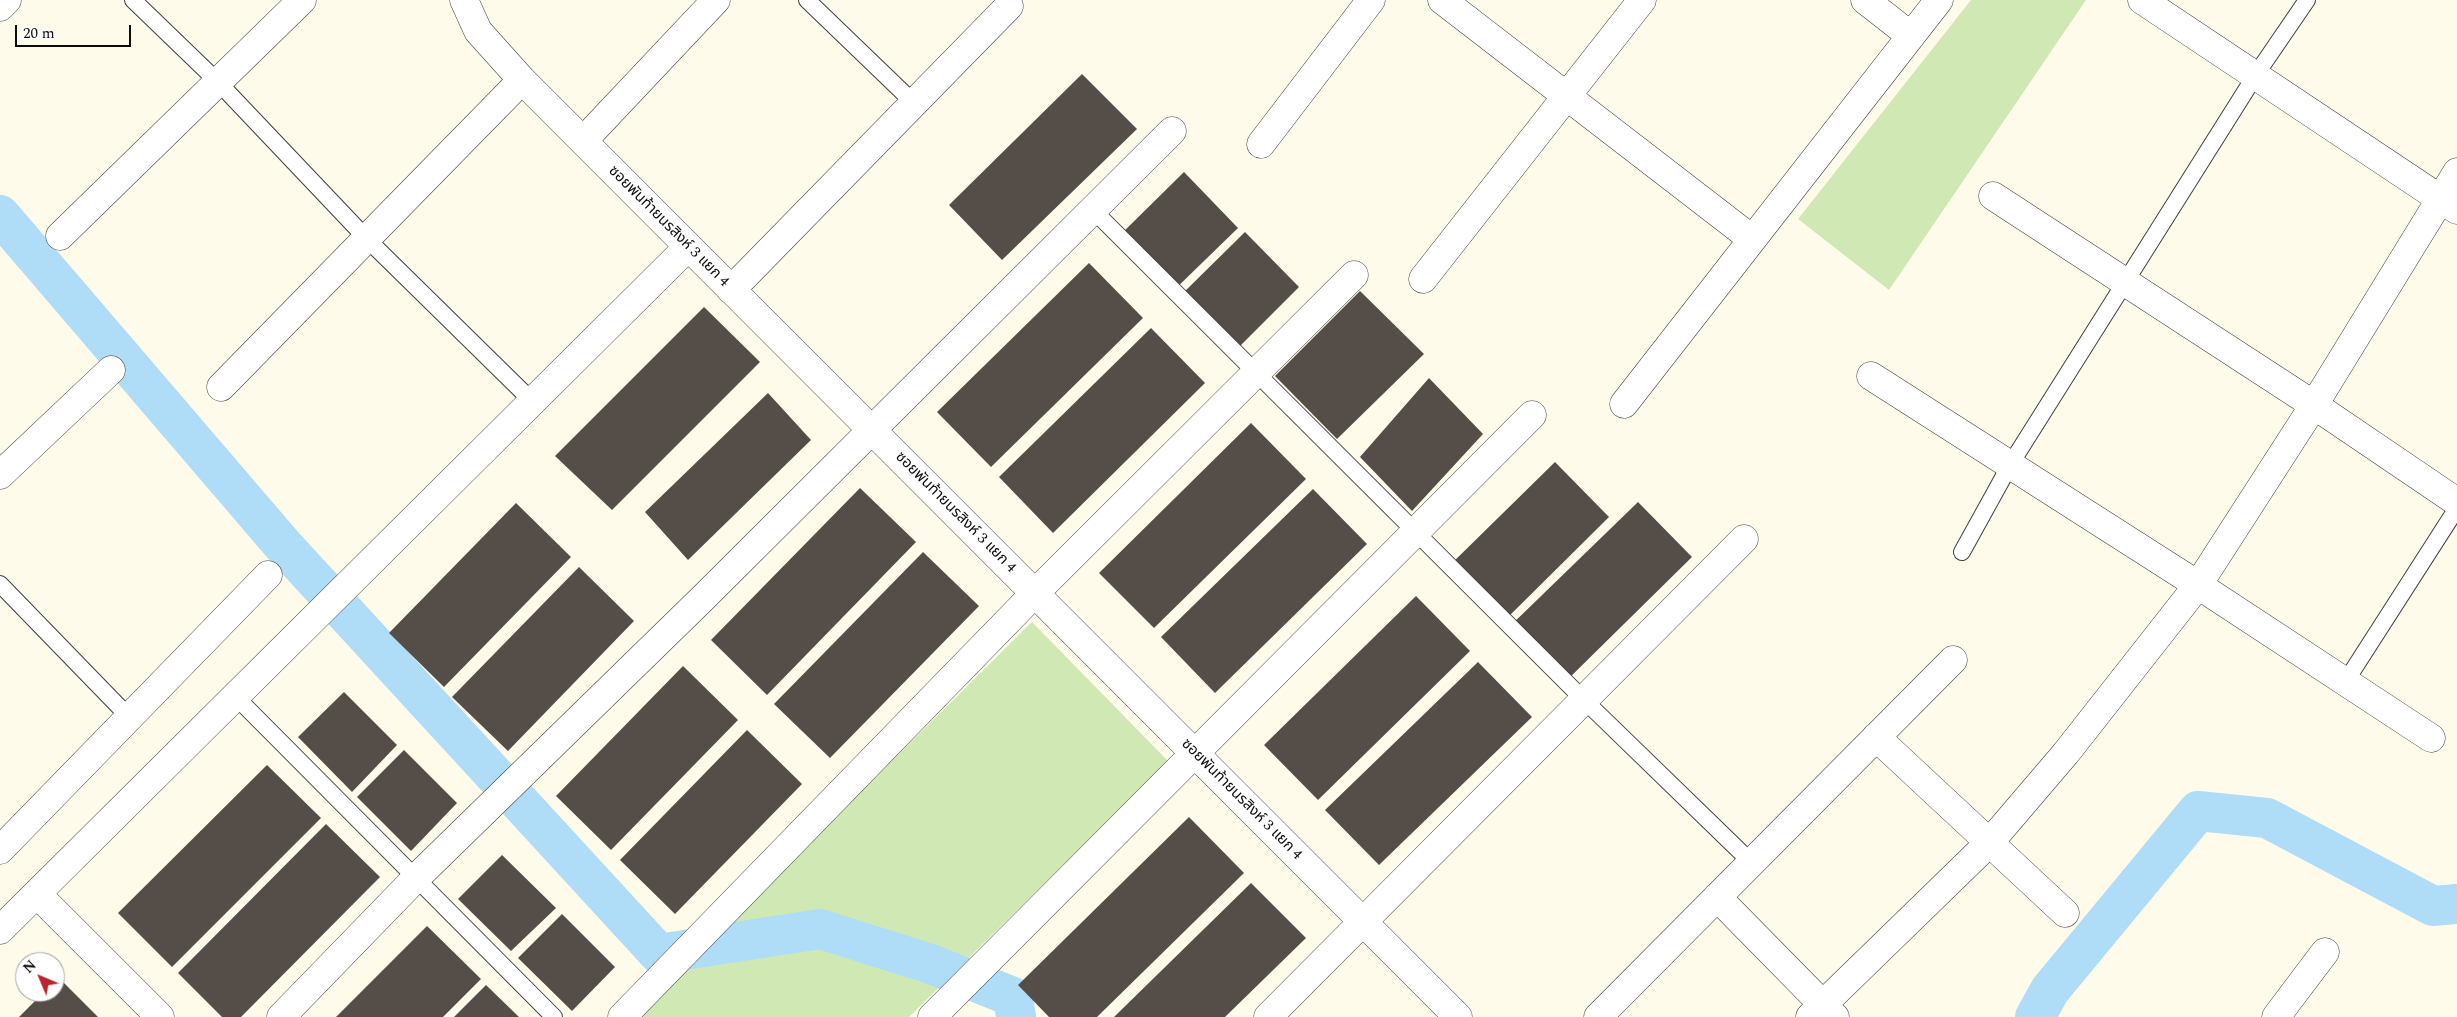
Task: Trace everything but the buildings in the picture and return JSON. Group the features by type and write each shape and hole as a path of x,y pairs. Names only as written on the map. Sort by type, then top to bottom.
{"street":[{"path":"0,7 7,0"},
{"path":"60,236 302,0"},
{"name":"ซอยพันท้ายนรสิงห์ 3 แยก 4","path":"464,0 478,31 522,80 1458,1017"},
{"path":"583,141 716,0"},
{"path":"1261,144 1371,0"},
{"path":"1442,0 1752,239"},
{"path":"1423,279 1642,0"},
{"path":"1864,0 1911,36"},
{"path":"1624,404 1939,0"},
{"path":"2142,0 2449,204"},
{"path":"731,290 1009,6"},
{"path":"221,387 522,80"},
{"path":"281,1017 416,878 872,430 1172,131"},
{"path":"1717,897 1823,1013 1990,842 2066,753 2198,585 2314,405 2449,204 2457,172"},
{"path":"1993,196 2314,405 2457,502"},
{"path":"0,930 688,247"},
{"path":"622,1017 1035,593 1354,275"},
{"path":"0,475 111,370"},
{"path":"1871,376 2198,585 2431,738"},
{"path":"932,1017 1532,415"},
{"path":"1268,1017 1744,539"},
{"path":"0,850 268,575"},
{"path":"1598,1017 1953,660"},
{"path":"1876,737 2065,913"},
{"path":"37,894 160,1017"},
{"path":"2276,1017 2325,952"}],"lane":[{"path":"133,0 218,82 367,239 532,402"},
{"path":"807,0 914,103"},
{"path":"1962,552 2010,465 2255,76 2307,0"},
{"path":"1092,210 1417,531 1584,700 1752,863"},
{"path":"2346,682 2457,508"},
{"path":"0,584 129,717"},
{"path":"236,696 554,1017"}],"green space":[{"path":"1971,0 2086,0 1889,290 1798,219"},
{"path":"1032,622 1168,761 909,1017 633,1017"}],"waterway":[{"path":"0,215 282,544 659,954 820,929 931,964 1013,997 1016,1017"},
{"path":"2035,1017 2050,990 2198,811 2267,818 2433,906 2457,904"}]}
